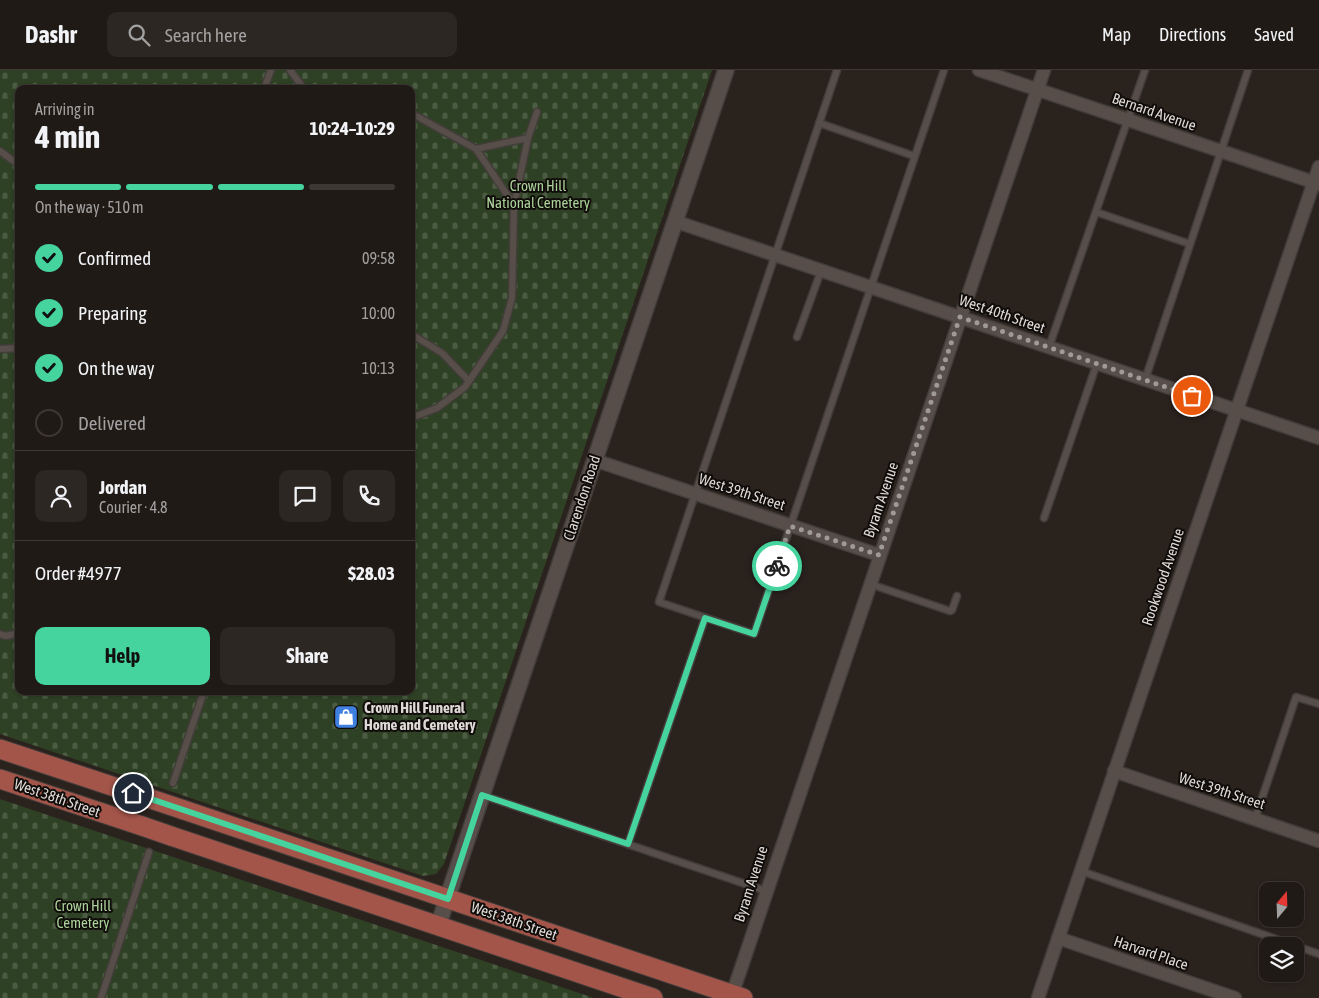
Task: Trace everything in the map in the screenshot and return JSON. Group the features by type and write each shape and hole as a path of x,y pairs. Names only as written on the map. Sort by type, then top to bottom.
{"main road":[{"name":"West 38th Street","path":"0,749 735,997"},
{"name":"West 38th Street","path":"0,779 654,998"}],"street":[{"name":"Clarendon Road","path":"438,926 726,70"},
{"name":"Bernard Avenue","path":"979,70 1316,183"},
{"name":"Byram Avenue","path":"735,997 766,891 1044,70"},
{"name":"Rookwood Avenue","path":"1038,998 1236,410 1316,183 1319,167"},
{"name":"West 40th Street","path":"674,221 1319,438"},
{"name":"West 39th Street","path":"594,460 879,555"},
{"name":"West 39th Street","path":"1114,771 1319,840"},
{"name":"Harvard Place","path":"1058,938 1234,998"}],"lane":[{"path":"265,85 271,70"},
{"path":"290,70 301,85"},
{"path":"837,70 659,602 754,634 944,70"},
{"path":"1049,347 1145,70"},
{"path":"1145,380 1248,70"},
{"path":"415,416 437,408 469,381 503,331 512,298 514,205 528,138 537,112"},
{"path":"415,115 476,149 514,205"},
{"path":"819,123 914,156"},
{"path":"476,149 528,138"},
{"path":"0,151 15,162"},
{"path":"1096,212 1190,244"},
{"path":"797,337 821,271"},
{"path":"415,336 442,353 469,381"},
{"path":"0,349 15,348"},
{"path":"1044,518 1097,363"},
{"path":"870,584 950,610 952,610 956,596"},
{"path":"628,844 705,618"},
{"path":"0,634 6,636 15,634"},
{"path":"173,783 203,695"},
{"path":"1255,819 1296,697 1319,704"},
{"path":"482,795 766,891"},
{"path":"101,998 149,852"},
{"path":"1081,871 1319,954"}],"green space":[{"name":"Crown Hill National Cemetery","path":"0,70 712,70 444,864 436,874 423,876 0,734"},
{"name":"Crown Hill Cemetery","path":"0,799 594,998 0,998"}],"way so far":[{"path":"777,566 790,526 879,555 960,317 1192,396"}],"place":[{"name":"Crown Hill Funeral Home and Cemetery","path":"346,717"}],"route":[{"path":"133,793 448,899 482,795 628,844 705,618 754,634 777,566"}]}
